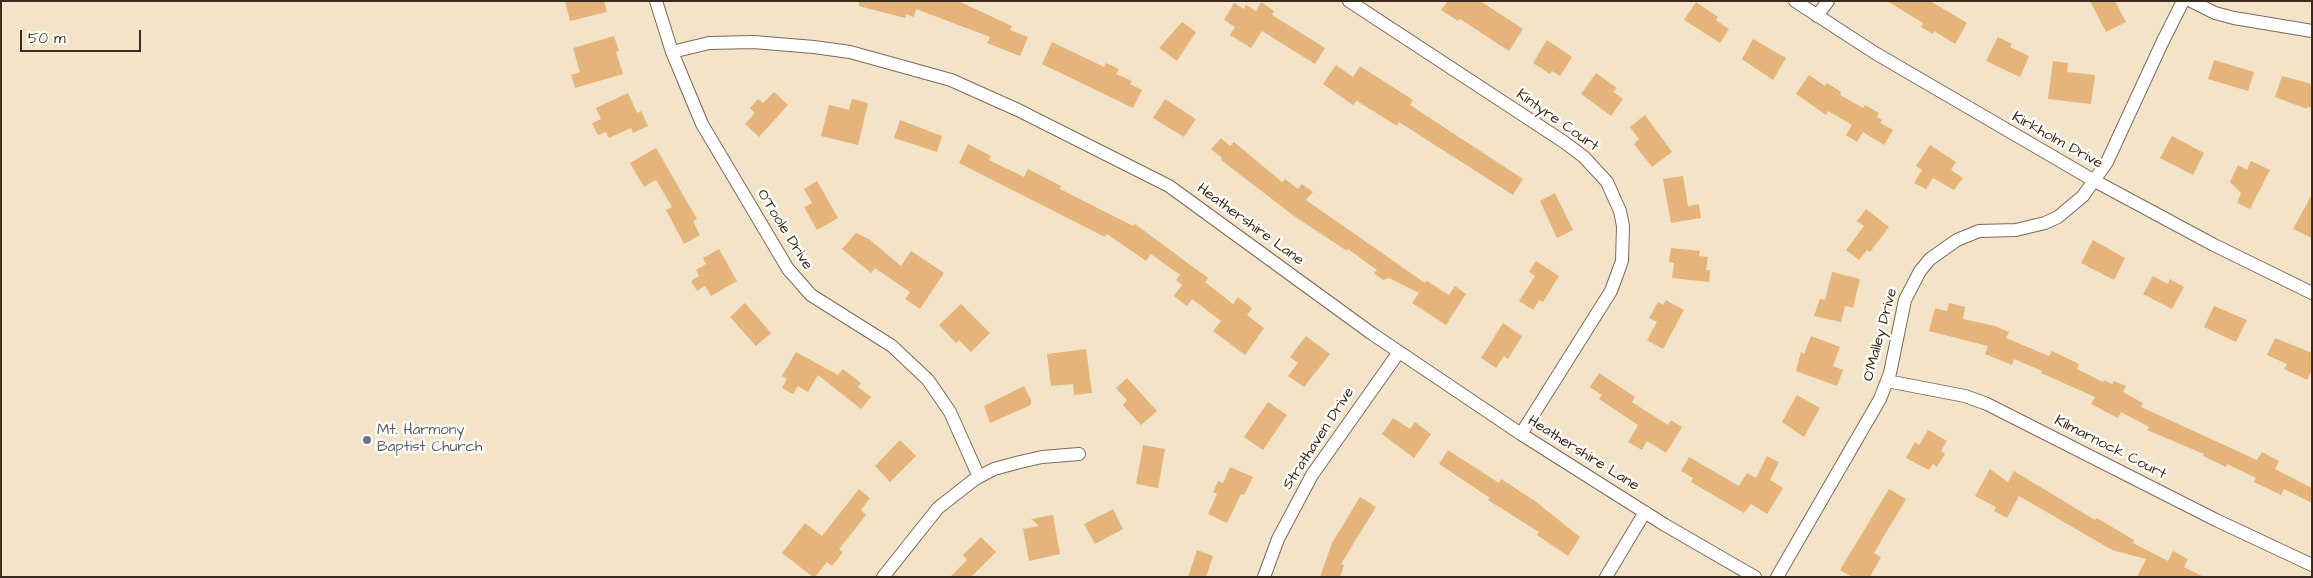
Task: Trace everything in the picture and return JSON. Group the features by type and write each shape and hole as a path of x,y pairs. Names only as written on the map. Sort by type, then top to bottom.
{"street":[{"name":"O'Toole Drive","path":"656,1 672,52 702,124 788,269 811,294 892,346 928,380 950,412 979,477"},
{"name":"Kintyre Court","path":"1349,1 1556,136 1584,157 1606,182 1620,211 1623,226 1622,261 1611,292 1521,434"},
{"name":"Kirkholm Drive","path":"1794,1 1883,58 2093,180 2214,245 2312,293"},
{"path":"1817,16 1828,1"},
{"name":"O'Malley Drive","path":"1777,577 1880,399 1887,381 1905,300 1920,271 1930,260 1957,240 1978,231 2016,230 2058,217 2083,196 2107,162 2183,1"},
{"path":"2191,1 2234,18 2312,32"},
{"name":"Heathershire Lane","path":"672,52 709,43 753,42 814,47 880,58 951,80 1018,110 1169,186 1399,352 1521,434 1645,512 1755,577"},
{"name":"Strathaven Drive","path":"1264,577 1278,540 1312,475 1399,352"},
{"name":"Kilmarnock Court","path":"1887,381 1965,396 1988,404 2216,520 2312,564"},
{"path":"883,577 938,508 979,477 994,470 1027,460 1078,454"},
{"path":"1606,577 1645,512"}],"building":[{"path":"565,1 604,1 607,12 570,21"},
{"path":"859,1 958,1 1012,26 1010,30 1028,37 1020,56 987,43 990,37 916,9 914,17 906,14 905,18 859,6"},
{"path":"1448,1 1480,1 1523,29 1509,51 1460,19 1458,21 1441,10"},
{"path":"1887,1 1930,1 1967,23 1955,44 1934,31 1933,34 1921,27 1923,23"},
{"path":"2090,1 2115,1 2126,22 2106,32"},
{"path":"1261,2 1274,11 1272,15 1325,48 1315,64 1262,31 1251,48 1230,35 1235,27 1224,20 1234,3 1244,9 1246,5 1256,11"},
{"path":"1696,2 1718,17 1716,20 1729,29 1720,43 1684,20"},
{"path":"1182,22 1196,32 1177,61 1159,48"},
{"path":"614,36 619,51 616,52 623,74 575,88 571,75 580,72 573,48"},
{"path":"1998,37 2012,44 2010,47 2029,56 2020,77 1986,61"},
{"path":"1753,39 1786,58 1773,80 1742,59"},
{"path":"1547,40 1572,57 1560,76 1552,71 1550,74 1533,63"},
{"path":"1052,42 1104,67 1106,63 1119,69 1116,74 1132,81 1130,84 1142,90 1133,108 1042,64"},
{"path":"2214,60 2254,72 2248,91 2208,79"},
{"path":"2053,61 2068,63 2067,72 2095,75 2091,104 2048,99"},
{"path":"1336,65 1353,77 1360,66 1413,100 1410,105 1523,179 1513,195 1399,122 1397,126 1357,101 1353,105 1323,84"},
{"path":"1596,73 1617,88 1613,92 1623,99 1611,116 1581,94"},
{"path":"1809,75 1825,86 1827,83 1841,92 1840,95 1863,108 1865,105 1879,113 1877,117 1882,120 1880,123 1893,130 1884,145 1863,132 1857,142 1846,135 1852,125 1828,111 1826,115 1796,94"},
{"path":"2282,76 2312,84 2312,108 2307,107 2307,109 2275,97"},
{"path":"774,92 788,105 759,137 745,124 755,113 750,108 758,99 763,103"},
{"path":"628,93 637,113 641,111 648,126 633,133 631,128 609,138 606,132 598,135 592,123 601,119 596,108"},
{"path":"852,99 868,103 858,145 821,136 829,105 849,110"},
{"path":"1165,99 1196,119 1184,137 1153,118"},
{"path":"1645,115 1672,152 1652,167 1634,144 1639,139 1630,127"},
{"path":"900,120 942,136 937,152 894,138"},
{"path":"2172,136 2204,153 2193,175 2160,158"},
{"path":"1221,138 1230,146 1234,142 1282,182 1285,179 1298,189 1302,184 1313,192 1306,200 1425,283 1427,281 1449,295 1455,286 1466,294 1446,325 1412,303 1419,293 1389,278 1383,280 1374,273 1377,270 1348,249 1347,251 1294,216 1221,160 1222,158 1211,149"},
{"path":"968,144 991,156 989,160 1024,177 1028,169 1061,186 1060,189 1133,226 1135,224 1208,278 1205,282 1233,304 1238,297 1252,308 1247,315 1264,328 1245,355 1213,331 1221,321 1192,299 1187,306 1174,296 1182,285 1176,280 1180,275 1151,254 1146,261 1107,234 1105,237 959,163"},
{"path":"1930,145 1956,162 1951,170 1963,178 1954,190 1933,178 1926,189 1914,183 1922,170 1916,166"},
{"path":"656,148 697,219 693,221 700,235 684,244 666,210 672,207 656,180 644,187 630,163"},
{"path":"2251,161 2270,170 2250,209 2237,203 2241,193 2230,182 2238,165 2247,170"},
{"path":"1683,176 1688,206 1699,204 1701,218 1671,223 1663,179"},
{"path":"817,181 838,218 817,230 804,207 812,203 804,189"},
{"path":"1555,193 1573,230 1557,238 1540,201"},
{"path":"2312,194 2312,238 2293,229"},
{"path":"1866,209 1889,227 1870,252 1867,250 1859,260 1846,250 1864,226 1857,221"},
{"path":"856,233 869,239 901,266 911,251 944,273 920,309 905,299 910,292 875,268 871,273 842,249"},
{"path":"2093,240 2125,258 2114,280 2081,263"},
{"path":"1671,248 1700,251 1699,256 1708,257 1706,270 1710,270 1709,282 1672,278 1674,263 1669,262"},
{"path":"719,249 737,281 711,296 705,286 697,291 691,281 699,276 696,270 706,264 703,258"},
{"path":"1536,261 1559,276 1543,302 1539,300 1533,310 1519,301 1535,276 1529,272"},
{"path":"1832,272 1860,279 1853,308 1845,306 1841,322 1814,316 1820,299 1825,300"},
{"path":"2153,276 2168,284 2170,279 2184,287 2172,309 2143,294"},
{"path":"1666,300 1684,310 1663,349 1647,340 1657,322 1649,318 1658,302 1663,305"},
{"path":"745,303 771,333 756,346 730,317"},
{"path":"1949,303 1965,307 1963,319 1995,326 2009,332 2006,338 2049,356 2052,351 2079,364 2077,369 2103,382 2104,380 2112,384 2114,381 2126,386 2123,392 2143,403 2141,407 2257,460 2262,452 2279,461 2275,469 2312,488 2312,503 2284,489 2281,495 2254,482 2256,478 2227,464 2226,467 2203,456 2204,454 2147,430 2149,427 2121,412 2118,418 2091,404 2095,397 2041,373 2042,371 2014,359 2012,365 1985,354 1988,346 1929,331 1935,308 1947,311"},
{"path":"961,304 990,333 971,352 959,340 956,343 939,325"},
{"path":"2214,306 2247,320 2236,342 2204,327"},
{"path":"1503,323 1522,336 1508,359 1504,356 1496,368 1481,358"},
{"path":"1306,336 1330,354 1304,387 1288,376 1298,363 1290,357"},
{"path":"1811,336 1840,347 1833,366 1843,370 1837,386 1796,371 1801,352 1804,354"},
{"path":"2275,338 2312,353 2312,369 2307,380 2284,369 2287,364 2267,355"},
{"path":"1086,349 1092,393 1074,395 1073,384 1051,386 1047,354"},
{"path":"796,352 838,375 843,369 861,383 858,387 871,397 861,409 818,375 808,392 798,386 793,394 782,388 787,379 782,376"},
{"path":"1599,373 1635,397 1632,402 1668,425 1671,420 1682,427 1666,453 1647,441 1642,450 1628,442 1638,425 1599,399 1602,395 1590,387"},
{"path":"1127,378 1157,411 1141,425 1123,405 1127,400 1116,388"},
{"path":"1024,386 1031,400 1031,405 990,423 984,406"},
{"path":"1797,395 1820,408 1804,437 1782,422"},
{"path":"1268,402 1287,415 1263,450 1244,437"},
{"path":"1393,418 1410,429 1415,422 1431,434 1414,458 1382,434"},
{"path":"1928,430 1947,441 1941,451 1945,454 1937,467 1933,464 1929,470 1906,458 1915,442 1919,445"},
{"path":"900,440 916,456 890,482 875,466"},
{"path":"1143,445 1165,449 1158,488 1136,484"},
{"path":"1448,450 1499,483 1501,479 1535,501 1580,537 1568,556 1537,535 1539,532 1488,500 1490,498 1439,464"},
{"path":"1767,456 1779,462 1770,480 1783,488 1767,514 1751,504 1744,513 1691,482 1693,478 1681,471 1689,457 1739,486 1747,473 1756,478"},
{"path":"1230,467 1253,477 1244,495 1241,494 1227,523 1208,514 1217,494 1213,492 1218,481 1223,483"},
{"path":"1990,469 2008,482 2014,471 2095,520 2097,518 2134,540 2133,543 2168,561 2173,551 2188,559 2184,567 2204,577 2137,577 2146,559 2112,550 2019,496 2007,518 1994,511 1996,507 1975,496"},
{"path":"859,489 870,498 861,510 866,515 839,549 843,552 832,566 827,562 813,577 782,553 805,523 822,536"},
{"path":"1889,489 1906,499 1874,553 1881,557 1870,577 1852,577 1840,570"},
{"path":"1360,497 1376,507 1341,564 1344,565 1340,577 1320,577 1332,543"},
{"path":"1113,509 1123,529 1095,544 1084,524"},
{"path":"1053,515 1060,554 1029,561 1023,529 1039,526 1031,519"},
{"path":"981,537 996,552 971,577 950,577 967,560 963,555"},
{"path":"1197,550 1213,556 1206,577 1188,577"}],"place":[{"name":"Mt. Harmony Baptist Church","path":"367,440"}]}
